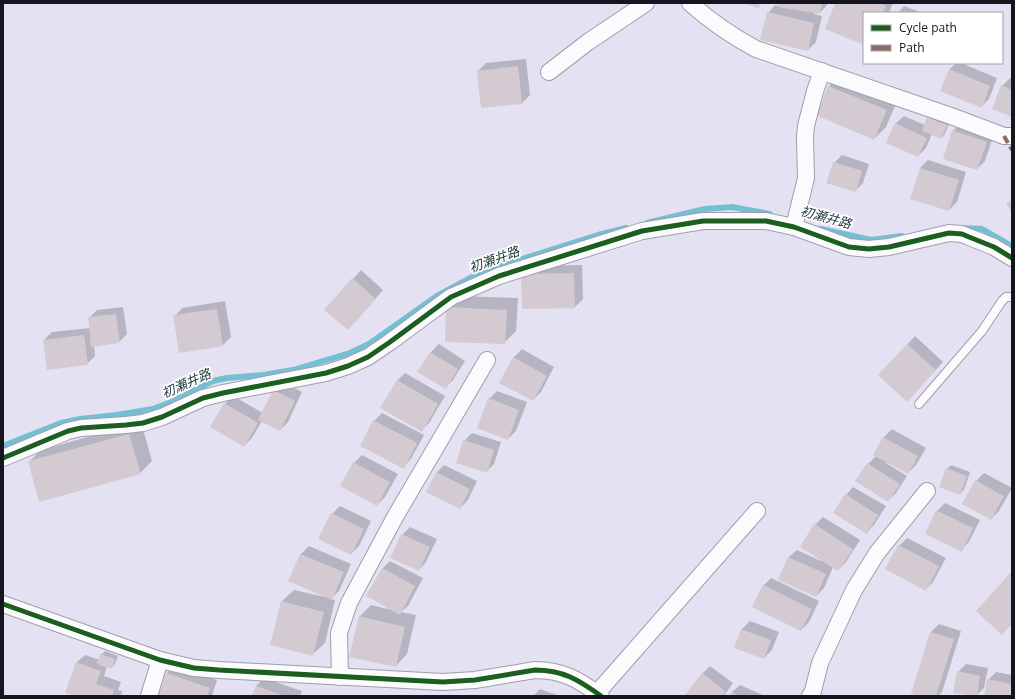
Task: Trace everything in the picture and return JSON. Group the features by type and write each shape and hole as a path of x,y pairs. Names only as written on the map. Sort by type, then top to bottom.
{"street":[{"path":"549,72 588,42 646,3"},
{"path":"690,3 720,28 750,46 1009,137"},
{"path":"794,226 806,178 806,126 822,71"},
{"path":"3,458 68,431 81,428 143,423 162,417 203,398 326,373 348,366 368,357 451,297 499,276 642,231 703,221 766,221 794,226 849,247 864,248 889,248 950,233 962,234 994,247 1012,258"},
{"path":"340,677 339,633 349,603 395,517 487,360"},
{"path":"810,696 813,691 820,662 854,590 877,553 926,491"},
{"path":"3,604 160,660 178,665 205,669 428,682 459,682 535,670 544,670 565,674 575,678 599,694 757,511"},
{"path":"149,696 160,660"}],"lane":[{"path":"919,404 982,331 1002,301 1006,297 1012,297"}],"building":[{"path":"742,3 760,3 759,8"},
{"path":"778,3 822,3 820,14 778,7"},
{"path":"835,3 878,3 886,6 883,12 863,12 863,45 825,29"},
{"path":"767,12 814,23 808,51 760,40"},
{"path":"518,66 522,104 481,108 477,71"},
{"path":"949,69 990,86 982,108 940,91"},
{"path":"1001,85 1012,90 1012,117 992,109"},
{"path":"828,86 887,110 874,140 816,115"},
{"path":"927,117 947,125 941,139 922,131"},
{"path":"895,123 927,138 918,157 886,143"},
{"path":"952,130 987,142 977,170 943,159"},
{"path":"833,162 862,171 856,192 826,183"},
{"path":"920,168 959,180 949,211 910,199"},
{"path":"1012,200 1012,213 1006,203"},
{"path":"574,273 575,308 522,309 521,274"},
{"path":"352,278 376,299 348,330 324,310"},
{"path":"446,307 507,310 505,344 445,342"},
{"path":"217,309 223,346 179,353 173,315"},
{"path":"116,314 120,343 91,347 88,317"},
{"path":"84,335 88,365 47,370 43,340"},
{"path":"907,344 936,370 907,402 878,375"},
{"path":"430,352 458,369 446,389 417,372"},
{"path":"513,357 547,376 533,401 499,383"},
{"path":"397,380 438,404 422,432 380,408"},
{"path":"273,390 295,401 280,431 258,420"},
{"path":"488,398 519,410 508,440 477,428"},
{"path":"224,403 258,423 244,447 210,427"},
{"path":"373,420 417,443 404,469 360,446"},
{"path":"129,434 141,474 39,502 28,461"},
{"path":"883,437 918,456 908,474 873,455"},
{"path":"463,440 494,450 487,473 456,463"},
{"path":"353,462 390,482 377,506 340,486"},
{"path":"867,463 900,484 888,502 855,481"},
{"path":"946,468 967,476 960,495 939,487"},
{"path":"436,472 470,489 460,509 426,492"},
{"path":"975,480 1004,496 991,520 962,504"},
{"path":"845,494 878,515 867,534 833,513"},
{"path":"936,510 973,528 962,552 925,534"},
{"path":"331,513 364,529 351,555 318,539"},
{"path":"814,524 853,549 838,571 800,547"},
{"path":"401,534 430,547 419,571 390,558"},
{"path":"898,545 939,566 926,591 885,569"},
{"path":"300,554 344,572 332,600 288,581"},
{"path":"788,557 826,574 816,597 778,580"},
{"path":"382,568 415,586 400,615 366,596"},
{"path":"1012,571 1012,624 1002,635 976,611"},
{"path":"763,585 812,609 801,631 752,607"},
{"path":"281,601 324,612 313,656 270,645"},
{"path":"359,616 405,627 396,667 349,657"},
{"path":"741,629 771,640 764,659 734,648"},
{"path":"930,632 954,639 936,696 919,696 911,694"},
{"path":"100,654 115,659 112,669 97,664"},
{"path":"76,662 101,671 96,684 114,690 112,696 75,696 65,693"},
{"path":"957,671 980,676 977,696 953,693"},
{"path":"166,673 210,688 207,696 158,696"},
{"path":"702,673 726,692 723,696 684,696"},
{"path":"987,679 1012,684 1012,696 984,696"},
{"path":"256,686 285,696 252,696"},
{"path":"731,692 740,696 729,696"}],"waterway":[{"name":"初瀬井路","path":"647,223 705,209 732,207 770,214"},
{"name":"初瀬井路","path":"3,446 61,423 153,409 174,401 213,381 293,370 350,353 369,344 437,296 476,275 598,235 626,228"},
{"name":"初瀬井路","path":"962,228 982,229 1012,246"},
{"name":"初瀬井路","path":"821,229 871,240 902,236"}],"marked path":[{"path":"1004,136 1012,150"}],"cycle path":[{"path":"3,458 68,431 81,428 143,423 162,417 203,398 326,373 348,366 368,357 451,297 499,276 642,231 703,221 766,221 794,227 849,247 869,249 889,247 949,233 962,234 994,247 1012,258"},
{"path":"3,604 160,660 194,668 443,682 475,680 535,670 545,670 570,677 601,696"}]}
